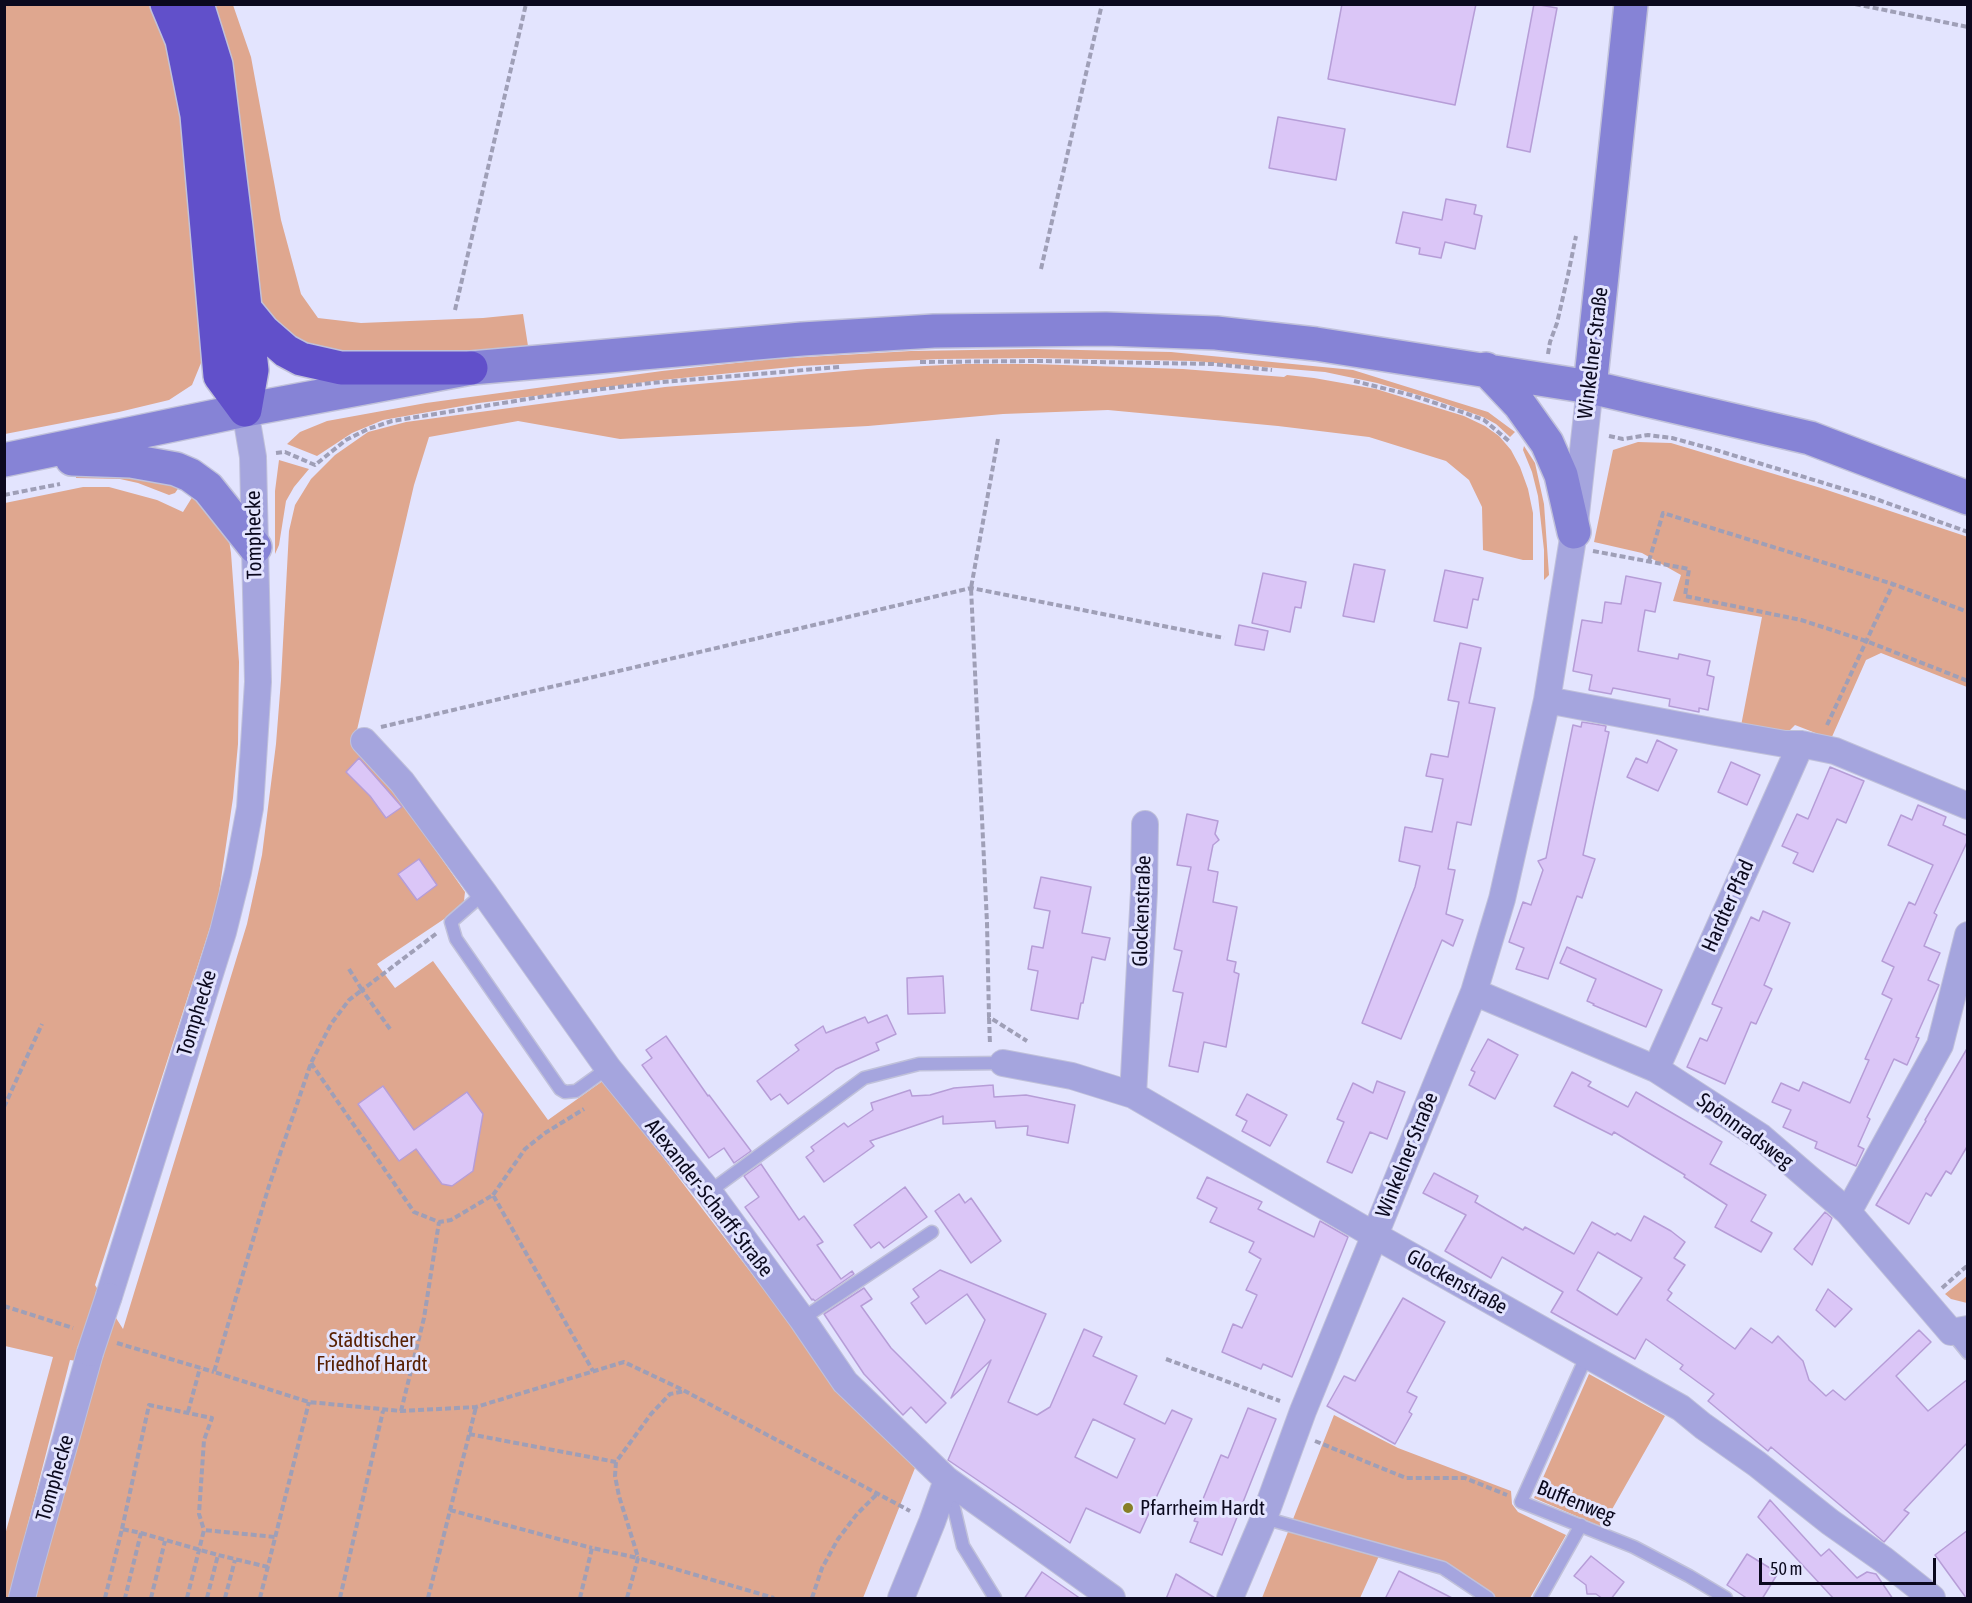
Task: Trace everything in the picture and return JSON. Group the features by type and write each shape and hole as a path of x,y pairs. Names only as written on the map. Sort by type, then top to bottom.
{"highway":[{"path":"167,4 182,40 197,115 220,376 245,410"},
{"path":"197,4 216,65 252,370 245,410"},
{"path":"244,309 271,338 286,351 301,359 341,368 471,368"}],"main road":[{"name":"Winkelner Straße","path":"1590,387 1631,4"},
{"path":"13,458 245,410 471,368 802,339 934,331 1106,328 1216,333 1316,344 1590,387 1810,438 1968,498"},
{"path":"1486,369 1528,416 1547,443 1561,475 1573,539"},
{"path":"13,458 131,461 176,469 190,475 208,488 255,548"}],"street":[{"name":"Winkelner Straße","path":"1230,1599 1264,1518 1299,1422 1374,1235 1474,992 1502,899 1547,700 1573,539 1590,387"},
{"name":"Tomphecke","path":"22,1599 90,1353 223,932 238,872 249,808 258,682 253,457 245,410"},
{"path":"1547,700 1716,732 1835,751 1968,806"},
{"name":"Alexander-Scharff-Straße","path":"364,741 402,782 615,1076 709,1192 802,1319 844,1382 947,1480 1112,1599"},
{"name":"Hardter Pfad","path":"1656,1069 1809,746"},
{"name":"Glockenstraße","path":"1145,824 1144,891 1133,1095 1374,1235 1681,1408 1830,1522 1884,1560 1932,1599"},
{"path":"1848,1212 1940,1045 1968,935"},
{"name":"Spönnradsweg","path":"1474,992 1656,1069 1761,1137 1848,1212 1926,1302 1959,1330"},
{"path":"997,1062 1063,1074 1133,1095"},
{"path":"901,1599 947,1480"}],"lane":[{"path":"484,893 451,922 456,939 560,1089 565,1092 576,1091 615,1076"},
{"path":"709,1192 864,1078 919,1064 997,1062"},
{"path":"802,1319 932,1232"},
{"path":"1959,1330 1968,1353"},
{"name":"Buffenweg","path":"1587,1355 1521,1502 1634,1547 1689,1576 1726,1599"},
{"path":"947,1480 963,1546 995,1599"},
{"path":"1264,1518 1443,1568 1488,1599"},
{"path":"1540,1599 1581,1525"}],"path":[{"path":"454,310 526,4"},
{"path":"1041,268 1102,4"},
{"path":"1855,4 1968,27"},
{"path":"1545,379 1550,342 1557,323 1576,233"},
{"path":"915,362 1040,361 1202,364 1275,370"},
{"path":"253,457 285,452 315,465 346,440 392,421 546,396 640,385 846,367"},
{"path":"1345,379 1411,395 1484,420 1516,446 1528,416"},
{"path":"1584,431 1623,438 1648,435 1672,438 1876,499 1968,532"},
{"path":"997,1062 989,1017 987,923 970,588 999,439"},
{"path":"1648,561 1663,513 1893,584 1968,612"},
{"path":"1573,539 1648,561 1689,569 1685,596 1801,620 1866,641 1968,681"},
{"path":"1809,746 1866,641 1893,584"},
{"path":"364,741 368,730 970,588 1224,638"},
{"path":"451,922 349,1000 331,1024 311,1063 268,1189 214,1372 309,1402 401,1411 476,1407 624,1362 685,1391 932,1522"},
{"path":"349,969 390,1029"},
{"path":"989,1017 1034,1046 1063,1074"},
{"path":"4,1107 42,1024"},
{"path":"311,1063 414,1212 439,1222 451,1220 493,1195 525,1149 615,1076"},
{"path":"493,1195 593,1371"},
{"path":"401,1411 424,1318 439,1222"},
{"path":"1926,1302 1968,1265"},
{"path":"1166,1359 1299,1422 1406,1478 1465,1478 1521,1502"},
{"path":"188,1412 201,1368"},
{"path":"627,1599 638,1558 615,1476 616,1462 651,1414 670,1394 685,1391"},
{"path":"260,1599 309,1402"},
{"path":"105,1599 149,1405 212,1418 204,1440 199,1514 204,1530 187,1599"},
{"path":"428,1599 476,1407"},
{"path":"340,1599 383,1411"},
{"path":"469,1434 616,1462"},
{"path":"812,1599 822,1568 838,1539 857,1514 878,1493"},
{"path":"450,1510 638,1558 774,1599"},
{"path":"122,1529 268,1567"},
{"path":"204,1530 275,1537"},
{"path":"125,1599 141,1533"},
{"path":"151,1599 165,1541"},
{"path":"580,1599 592,1548"},
{"path":"207,1599 218,1555"},
{"path":"225,1599 235,1560"}],"green space":[{"path":"5,5 150,5 161,24 178,96 202,337 201,363 192,385 169,400 5,434"},
{"path":"213,5 233,5 251,57 281,220 301,294 318,318 361,323 523,314 528,346 448,355 346,357 298,347 260,302"},
{"path":"1034,349 1171,352 1353,370 1488,412 1515,432 1510,437 1496,424 1483,417 1432,399 1377,383 1325,372 1192,361 1034,358 939,359 801,366 662,380 479,403 383,420 352,433 317,456 287,444 300,432 327,421 426,403 662,371 773,359 911,351"},
{"name":"Städtischer Friedhof Hardt","path":"964,364 1183,369 1284,377 1287,375 1376,389 1464,416 1499,436 1511,450 1520,467 1533,513 1533,560 1523,560 1483,550 1482,507 1469,480 1446,461 1369,437 1278,426 1108,410 1003,414 868,426 620,439 518,421 429,437 414,485 353,747 394,791 465,892 464,901 459,909 377,964 395,988 433,961 548,1120 604,1080 849,1401 915,1468 863,1598 35,1598 45,1553 99,1364 70,1360 9,1598 5,1598 5,1535 53,1357 5,1346 5,503 83,487 109,487 157,500 183,512 196,491 229,540 231,553 239,662 238,744 233,798 217,906 95,1285 123,1329 247,924 262,855 276,744 289,531 295,505 311,479 335,455 368,432 406,422 665,387 867,369"},
{"path":"1638,442 1671,443 1821,488 1968,537 1967,687 1881,653 1866,660 1831,739 1795,725 1785,735 1740,731 1762,617 1673,601 1681,575 1642,553 1594,542 1613,450"},
{"path":"1524,446 1535,463 1544,504 1549,575 1544,580 1544,550 1538,496 1523,450"},
{"path":"279,460 309,469 286,501 279,545 275,554 275,491"},
{"path":"76,473 182,483 175,493 169,495 120,479 76,478"},
{"path":"1967,1276 1967,1303 1951,1299 1945,1294"},
{"path":"1589,1374 1665,1416 1602,1527 1534,1498"},
{"path":"1334,1415 1398,1448 1511,1491 1512,1504 1518,1512 1566,1535 1530,1598 1497,1598 1450,1567 1383,1547 1360,1598 1262,1598"}],"building":[{"path":"1342,4 1476,4 1455,105 1328,79"},
{"path":"1534,4 1557,8 1530,152 1507,147"},
{"path":"1278,117 1345,129 1336,180 1269,168"},
{"path":"1446,199 1476,205 1474,214 1482,216 1475,249 1445,242 1441,258 1419,254 1420,248 1396,243 1403,212 1442,220"},
{"path":"1354,564 1385,570 1374,622 1343,616"},
{"path":"1445,570 1483,578 1478,600 1473,599 1467,628 1434,621"},
{"path":"1263,573 1306,582 1301,608 1295,607 1290,632 1252,623"},
{"path":"1626,576 1661,583 1655,612 1645,610 1638,651 1678,659 1679,654 1710,661 1707,675 1714,677 1708,710 1699,708 1699,712 1669,706 1670,699 1613,688 1611,694 1589,690 1592,675 1573,671 1582,620 1602,623 1605,602 1621,604"},
{"path":"1239,625 1268,631 1264,650 1235,645"},
{"path":"1460,643 1481,648 1469,703 1495,708 1471,825 1457,822 1448,869 1455,870 1446,914 1463,920 1453,946 1442,940 1401,1039 1362,1023 1415,887 1420,866 1399,861 1405,827 1432,832 1443,779 1426,776 1431,754 1448,757 1459,702 1448,700"},
{"path":"1582,722 1606,726 1605,731 1609,732 1583,855 1595,859 1582,898 1577,896 1548,979 1516,969 1524,948 1509,942 1523,902 1531,905 1543,870 1538,861 1546,858 1573,725 1581,727"},
{"path":"1657,740 1677,750 1658,791 1627,777 1636,758 1647,763"},
{"path":"359,758 402,807 386,818 370,796 346,772"},
{"path":"1731,762 1760,775 1747,805 1718,792"},
{"path":"1830,767 1864,781 1846,823 1837,819 1813,872 1793,863 1798,853 1782,846 1797,814 1808,819"},
{"path":"1918,805 1946,817 1943,825 1968,836 1968,840 1934,913 1937,915 1924,946 1940,953 1928,980 1939,985 1916,1037 1919,1038 1907,1065 1894,1059 1867,1117 1870,1119 1858,1146 1864,1149 1856,1166 1815,1148 1817,1142 1783,1127 1791,1110 1772,1102 1781,1083 1799,1091 1803,1082 1850,1103 1869,1060 1865,1059 1892,999 1882,994 1894,967 1882,961 1909,902 1915,905 1933,865 1888,845 1901,815 1912,820"},
{"path":"1187,814 1218,821 1215,834 1219,840 1213,845 1208,870 1218,872 1213,902 1237,907 1227,960 1236,962 1234,972 1239,974 1226,1047 1204,1042 1198,1072 1169,1066 1183,993 1173,991 1182,951 1174,949 1191,867 1177,865"},
{"path":"419,859 437,885 417,900 398,874"},
{"path":"1041,877 1091,887 1082,933 1110,938 1105,960 1092,957 1078,1019 1031,1010 1038,971 1028,969 1032,946 1043,948 1050,911 1034,908"},
{"path":"1763,911 1790,923 1764,985 1772,989 1756,1024 1751,1022 1725,1084 1687,1067 1700,1038 1707,1041 1722,1008 1712,1004 1751,917 1759,921"},
{"path":"1567,947 1662,990 1646,1027 1587,1001 1596,979 1560,963"},
{"path":"943,976 945,1013 908,1014 907,978"},
{"path":"887,1015 896,1034 876,1043 879,1050 836,1069 788,1104 780,1094 771,1100 757,1081 799,1050 795,1045 823,1026 826,1033 865,1017 868,1023"},
{"path":"666,1036 708,1096 751,1151 734,1163 724,1148 709,1158 642,1065 652,1058 646,1050"},
{"path":"1488,1039 1518,1055 1495,1099 1469,1085 1475,1072 1471,1070"},
{"path":"1968,1047 1968,1145 1951,1174 1946,1171 1931,1196 1926,1193 1909,1224 1876,1205"},
{"path":"1572,1072 1591,1082 1588,1086 1628,1107 1636,1092 1722,1142 1710,1164 1766,1195 1751,1221 1772,1233 1761,1252 1715,1227 1727,1205 1684,1177 1685,1175 1614,1132 1612,1135 1554,1106"},
{"path":"1377,1081 1405,1092 1387,1139 1370,1132 1352,1173 1327,1162 1344,1122 1337,1119 1353,1083 1373,1093"},
{"path":"993,1085 994,1097 1026,1095 1075,1105 1068,1143 1027,1135 1028,1126 996,1128 995,1121 943,1124 943,1116 870,1141 874,1146 824,1182 806,1157 814,1151 811,1147 844,1123 848,1127 873,1110 871,1103 910,1090 912,1096 930,1095 954,1088"},
{"path":"383,1086 414,1130 467,1092 483,1114 473,1171 452,1186 442,1184 416,1149 399,1161 358,1104"},
{"path":"1247,1094 1287,1115 1270,1146 1242,1131 1247,1121 1236,1115"},
{"path":"761,1164 799,1220 804,1216 823,1242 817,1245 841,1279 852,1271 854,1274 815,1301 812,1300 745,1207 759,1197 744,1176"},
{"path":"1434,1173 1478,1196 1475,1202 1497,1215 1523,1230 1525,1227 1574,1254 1592,1222 1631,1241 1644,1216 1685,1242 1674,1258 1685,1265 1668,1290 1672,1293 1667,1300 1735,1349 1751,1328 1772,1343 1778,1336 1803,1361 1809,1380 1826,1396 1833,1390 1845,1400 1919,1330 1931,1342 1896,1376 1928,1411 1968,1379 1968,1442 1904,1510 1909,1513 1884,1542 1771,1447 1768,1451 1708,1401 1714,1394 1680,1369 1683,1365 1646,1339 1635,1359 1551,1312 1563,1292 1502,1257 1491,1278 1445,1251 1466,1215 1423,1193","holes":["1598,1252 1642,1278 1617,1315 1577,1290"]},
{"path":"1207,1177 1262,1202 1258,1209 1314,1237 1320,1221 1348,1237 1292,1377 1263,1364 1261,1369 1222,1352 1233,1324 1242,1328 1257,1295 1246,1290 1261,1259 1249,1252 1254,1242 1210,1222 1217,1208 1197,1198"},
{"path":"905,1187 927,1217 884,1248 879,1242 871,1248 854,1225"},
{"path":"959,1194 965,1203 971,1198 1001,1241 971,1263 935,1211"},
{"path":"1825,1212 1832,1218 1812,1265 1794,1249"},
{"path":"940,1270 1046,1314 1008,1402 1037,1415 1050,1407 1084,1329 1102,1337 1093,1356 1137,1376 1124,1404 1165,1424 1172,1410 1192,1419 1140,1533 1086,1508 1070,1543 948,1460 991,1360 951,1398 985,1320 967,1294 926,1324 911,1303 919,1297 913,1289","holes":["1093,1419 1135,1439 1117,1478 1075,1457"]},
{"path":"864,1288 872,1299 861,1306 891,1348 946,1403 926,1423 911,1407 903,1415 864,1374 824,1314"},
{"path":"1828,1289 1852,1309 1835,1327 1816,1310"},
{"path":"1403,1298 1445,1322 1407,1392 1417,1397 1409,1412 1412,1414 1395,1444 1327,1406 1344,1376 1355,1381"},
{"path":"1248,1408 1276,1419 1222,1555 1190,1542 1198,1522 1194,1521 1221,1455 1228,1458"},
{"path":"1770,1500 1821,1556 1829,1549 1857,1578 1867,1572 1876,1574 1893,1599 1834,1599 1758,1517"},
{"path":"1968,1530 1968,1599 1967,1599 1935,1555"},
{"path":"1747,1554 1778,1573 1762,1599 1748,1599 1727,1585"},
{"path":"1591,1556 1624,1582 1611,1599 1603,1599 1596,1594 1587,1594 1586,1585 1574,1576"},
{"path":"1399,1571 1454,1599 1385,1599"},
{"path":"1042,1572 1081,1599 1024,1599"},
{"path":"1176,1574 1215,1598 1215,1599 1166,1599"}],"place":[{"name":"Pfarrheim Hardt","path":"1128,1508"}]}
